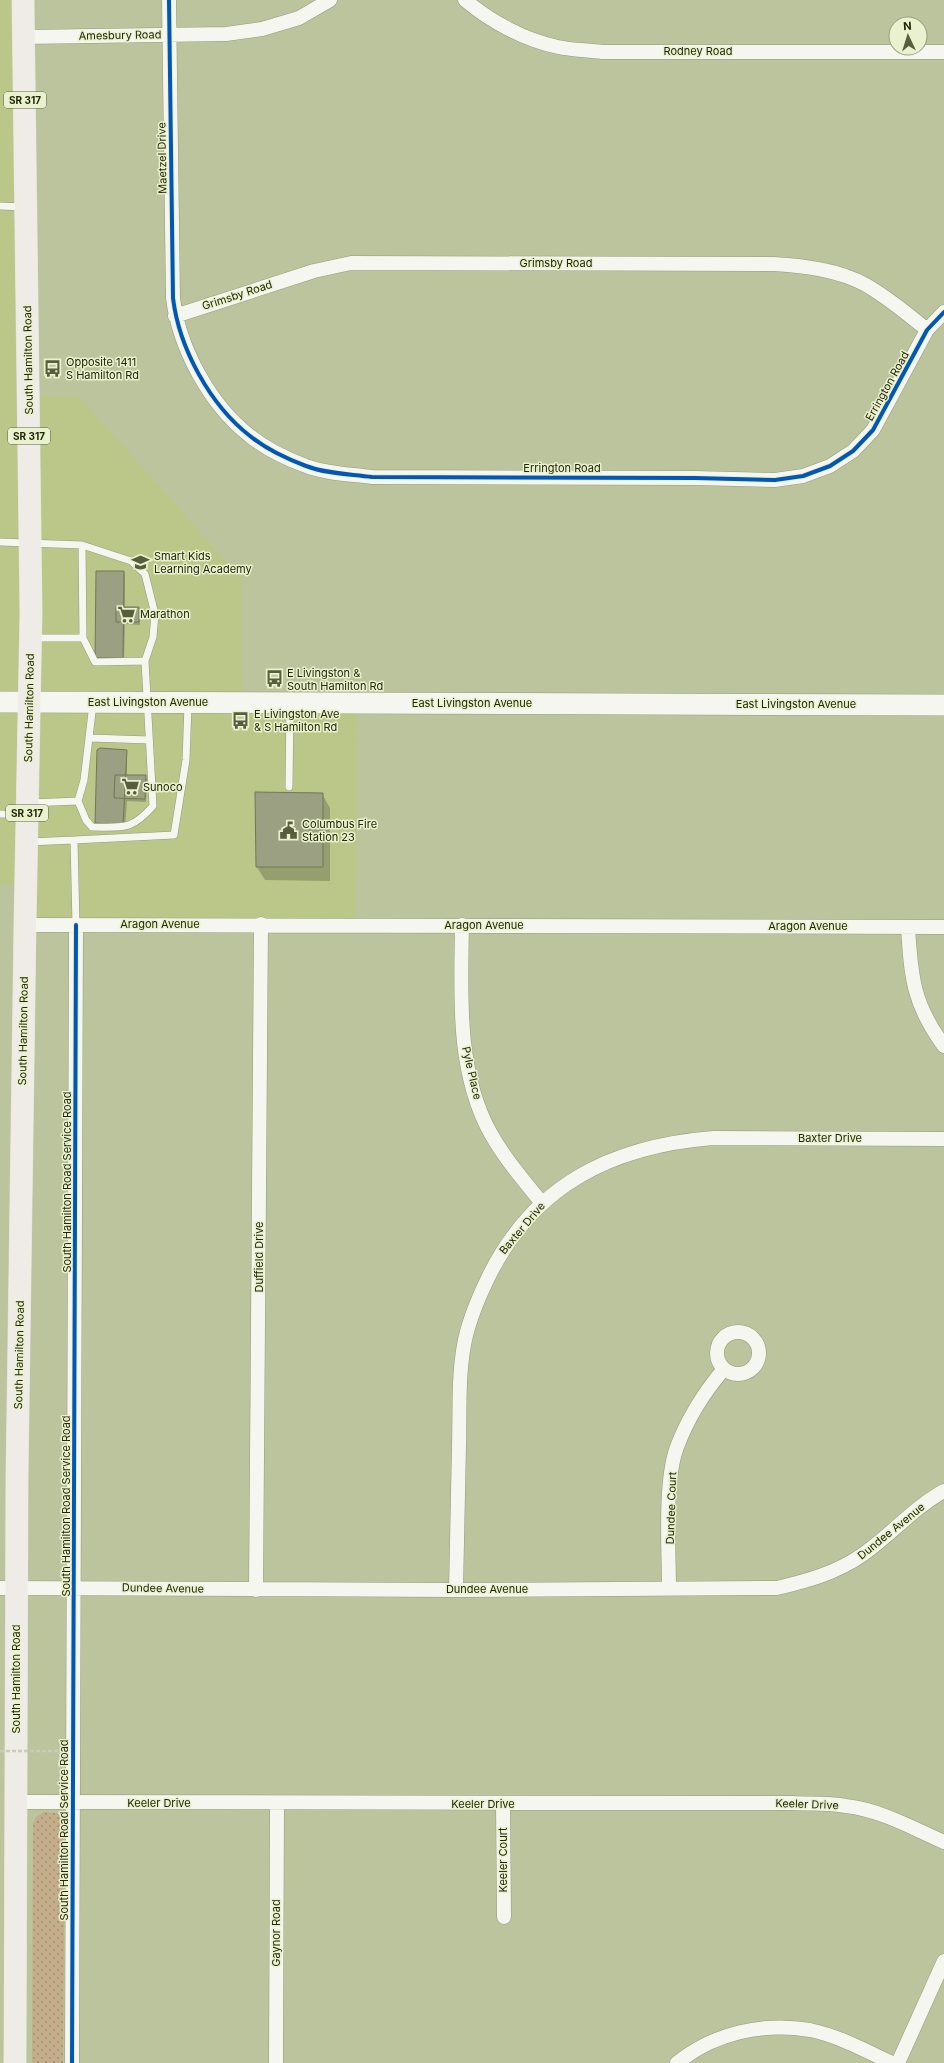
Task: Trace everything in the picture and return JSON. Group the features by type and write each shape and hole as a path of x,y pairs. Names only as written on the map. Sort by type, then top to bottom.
{"main road":[{"name":"South Hamilton Road","path":"15,2063 16,1802 8,1588 31,638 23,0"},
{"name":"East Livingston Avenue","path":"0,702 944,705"}],"street":[{"name":"Maetzel Drive","path":"169,0 173,298 175,316"},
{"name":"Amesbury Road","path":"24,37 226,34 262,29 299,18 330,0"},
{"name":"Rodney Road","path":"465,0 500,26 558,47 602,52 944,52"},
{"name":"Grimsby Road","path":"175,316 314,271 351,263 774,264 800,266 831,272 865,285 906,312 927,330"},
{"name":"Errington Road","path":"175,316 188,352 203,382 224,410 250,436 278,454 308,467 372,477 695,478 775,480 803,476 830,466 853,451 873,430 927,330 944,312"},
{"name":"South Hamilton Road Service Road","path":"72,2063 75,1587 76,924"},
{"name":"Aragon Avenue","path":"24,925 261,924 944,927"},
{"name":"Duffield Drive","path":"256,1590 261,924"},
{"name":"Pyle Place","path":"462,925 462,1022 467,1058 476,1098 491,1133 513,1167 542,1203"},
{"path":"908,927 912,978 918,1004 929,1025 944,1046"},
{"name":"Baxter Drive","path":"456,1590 460,1386 464,1345 473,1309 496,1260 516,1232 542,1203 569,1183 622,1156 655,1146 684,1141 713,1138 944,1139"},
{"name":"Dundee Court","path":"669,1588 670,1479 676,1448 707,1389 724,1369"},
{"name":"Dundee Avenue","path":"8,1588 75,1587 256,1590 777,1588 808,1581 836,1571 862,1556 918,1507 944,1491"},
{"name":"Keeler Drive","path":"16,1802 277,1804 793,1803 845,1806 869,1810 891,1818 944,1842"},
{"name":"Gaynor Road","path":"276,2063 277,1804"},
{"name":"Keeler Court","path":"503,1804 504,1917"},
{"path":"898,2063 944,1961"},
{"path":"677,2063 687,2055 721,2038 747,2030 775,2027 810,2030 844,2040 892,2063"}],"lane":[{"path":"0,206 26,207"},
{"path":"0,542 82,545 130,561 145,574 155,614 153,637 145,661 153,806 141,819 127,827 92,827 86,820 78,801 84,780 93,702"},
{"path":"82,545 83,638 95,662 145,661"},
{"path":"31,638 83,638"},
{"path":"26,842 174,835 186,760 188,702"},
{"path":"289,787 290,702"},
{"path":"90,738 149,740"},
{"path":"0,814 78,801"},
{"path":"74,840 76,924"}],"path":[{"path":"0,1751 60,1751 60,1768"}],"shaded area":[{"path":"0,0 23,0 31,395 80,397 242,579 243,700 357,701 356,923 27,925 27,886 0,885"},
{"path":"44,1812 59,1813 65,1820 63,2063 32,2063 33,1824 36,1817"}],"building":[{"name":"Marathon","path":"96,571 124,571 123,658 95,658"},
{"name":"Marathon","path":"116,607 139,607 139,622 116,622"},
{"name":"Sunoco","path":"100,748 127,750 123,825 95,823 97,750"},
{"name":"Sunoco","path":"115,775 146,775 145,799 114,798"},
{"name":"Columbus Fire Station 23","path":"255,792 323,793 323,867 256,867"}],"cycle path":[{"path":"169,0 173,298 176,317 189,355 210,392 222,408 235,423 256,441 299,463 322,471 372,477 695,478 775,480 803,476 830,466 853,451 873,430 927,330 944,312"},
{"path":"72,2063 76,925"}],"place":[{"name":"Opposite 1411 S Hamilton Rd","path":"53,368"},
{"name":"Smart Kids Learning Academy","path":"141,562"},
{"name":"Marathon","path":"127,614"},
{"name":"E Livingston & South Hamilton Rd","path":"274,679"},
{"name":"E Livingston Ave & S Hamilton Rd","path":"241,720"},
{"name":"Sunoco","path":"130,787"},
{"name":"Columbus Fire Station 23","path":"289,830"}]}
